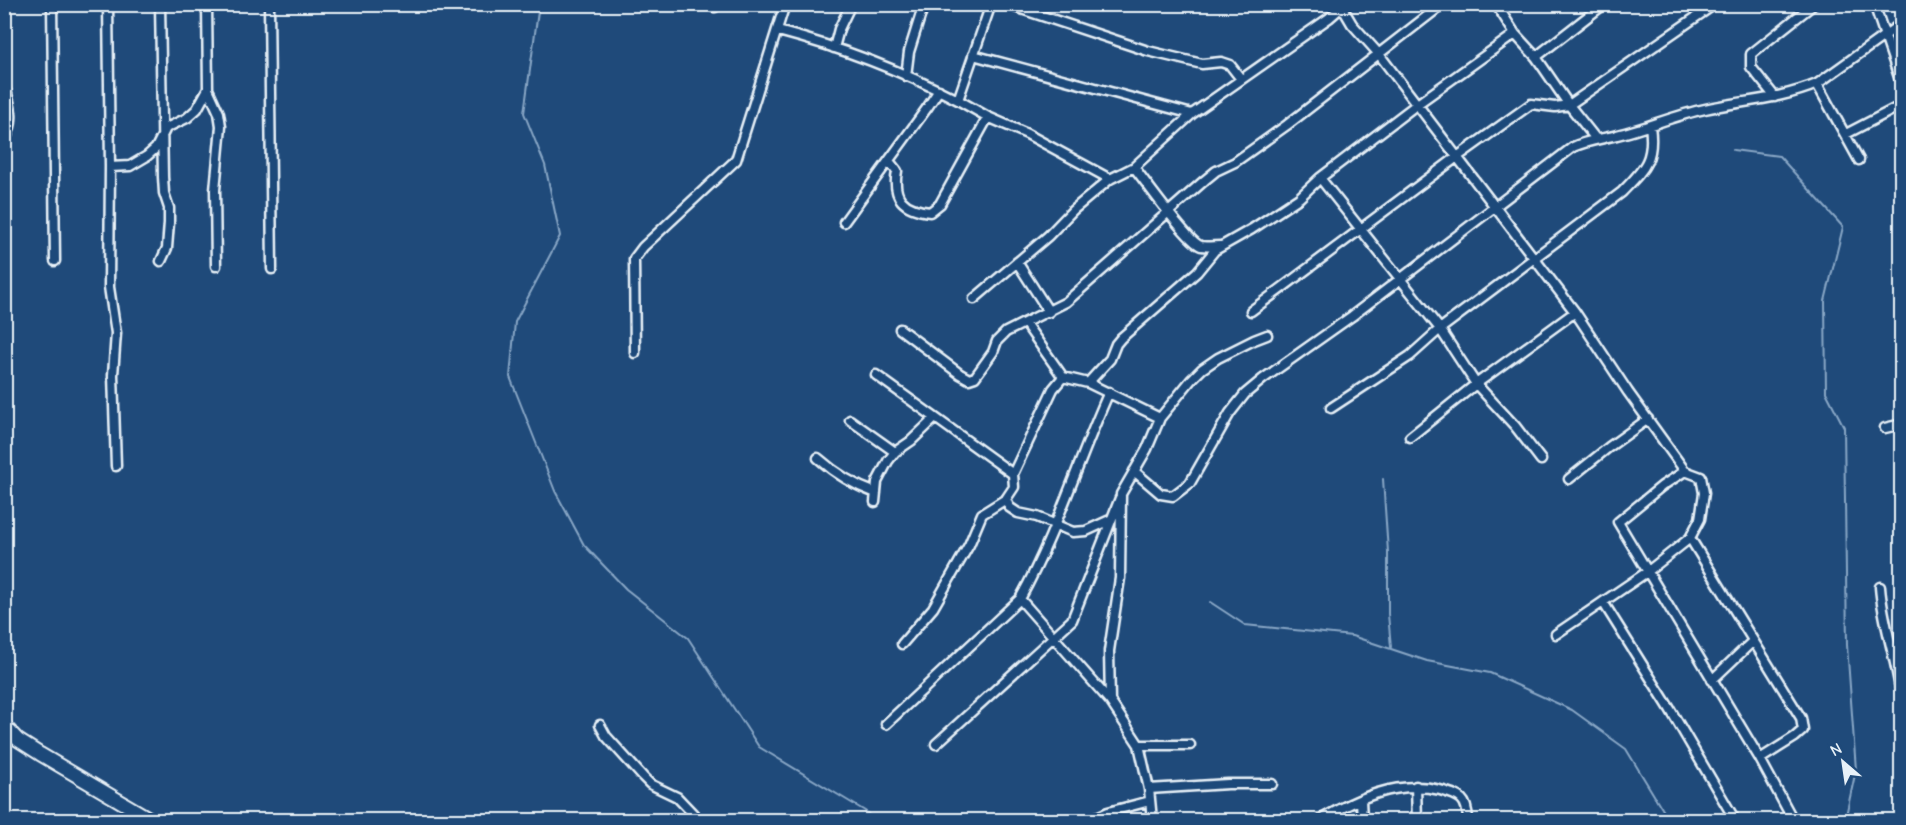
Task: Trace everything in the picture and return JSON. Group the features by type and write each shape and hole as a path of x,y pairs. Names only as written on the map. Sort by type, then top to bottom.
{"street":[{"path":"52,4 55,261"},
{"path":"108,4 109,287 116,333 113,375 116,466"},
{"path":"160,4 163,177 164,194 169,208 167,248 162,261"},
{"path":"207,4 208,89 219,114 221,126 215,190 216,266"},
{"path":"269,4 272,269"},
{"path":"635,353 634,259 736,160 785,4"},
{"path":"834,48 839,29 851,4"},
{"path":"906,76 909,52 924,4"},
{"path":"958,100 991,4"},
{"path":"1006,4 1148,51 1202,64 1221,62 1230,65 1241,79"},
{"path":"900,329 934,356 969,379 975,377 993,352 997,341 1006,332 1066,302 1170,212 1183,197 1216,171 1235,162 1287,125 1443,4"},
{"path":"1496,4 1515,34 1536,57 1596,139"},
{"path":"1536,57 1604,4"},
{"path":"1251,311 1531,104 1555,107 1569,105 1715,4"},
{"path":"1776,97 1751,67 1751,54 1814,4"},
{"path":"1874,4 1902,86"},
{"path":"974,299 1110,179 1134,167 1192,114 1343,6 1352,24 1378,53 1575,312 1685,471 1701,477 1704,493 1700,519 1690,538 1647,572 1556,634"},
{"path":"1134,471 1161,494 1173,496 1190,483 1230,413 1245,394 1352,316 1573,147 1585,141 1650,126 1705,109 1776,97 1816,84 1902,23"},
{"path":"778,31 834,48 939,90 1110,179"},
{"path":"1088,383 1110,358 1121,338 1197,272 1215,250 1299,198 1320,178 1416,105 1515,34"},
{"path":"973,55 1192,114"},
{"path":"1816,84 1859,160"},
{"path":"4,86 13,111 9,133 4,141"},
{"path":"949,95 963,86"},
{"path":"110,167 130,166 156,148 168,126 187,118 197,109 208,89"},
{"path":"844,222 939,90"},
{"path":"1845,135 1902,105"},
{"path":"889,161 897,171 896,190 901,202 918,211 930,212 940,204 988,117"},
{"path":"1331,408 1410,356 1440,329 1622,192 1639,174 1651,154 1650,126"},
{"path":"1134,167 1182,230 1196,244 1220,246"},
{"path":"1320,178 1440,329 1476,384 1515,426 1540,460"},
{"path":"1017,262 1049,312"},
{"path":"1410,437 1476,384 1575,312"},
{"path":"1025,323 1063,377 1088,383 1160,418"},
{"path":"936,744 1065,629 1076,614 1121,494 1147,449 1160,418 1181,391 1202,369 1241,346 1267,335"},
{"path":"876,375 1013,474"},
{"path":"902,644 933,608 969,545 982,514 1006,500 1014,487 1013,474 1053,388 1063,377"},
{"path":"886,724 1020,599 1055,525 1109,392"},
{"path":"875,502 877,482 895,452 911,441 935,418"},
{"path":"1569,479 1648,419"},
{"path":"850,420 895,452"},
{"path":"1885,428 1902,424"},
{"path":"818,458 846,480 876,493"},
{"path":"1685,471 1662,486 1618,522 1760,759 1793,820"},
{"path":"1110,701 1109,651 1120,579 1121,494"},
{"path":"1006,500 1010,507 1018,513 1080,532 1110,519"},
{"path":"1690,538 1802,718 1803,730 1760,759"},
{"path":"1880,587 1882,609 1902,703"},
{"path":"1020,599 1110,701 1139,745 1149,789 1152,820"},
{"path":"1603,602 1670,709 1735,820"},
{"path":"1712,680 1753,641"},
{"path":"4,725 18,740 152,820"},
{"path":"600,725 606,736 650,784 677,797 699,820"},
{"path":"1139,745 1190,745"},
{"path":"1149,789 1272,784"},
{"path":"1416,786 1417,820"},
{"path":"1320,820 1360,800 1399,788 1416,786 1455,794 1464,800 1468,809 1468,820"},
{"path":"1360,800 1362,820"},
{"path":"1091,820 1108,812 1149,801"}],"waterway":[{"path":"539,4 524,113 545,165 560,236 515,322 510,377 555,491 584,545 626,589 688,638 759,747 865,811 875,820"},
{"path":"1733,150 1779,156 1843,227 1825,301 1826,392 1844,427 1847,645 1856,770 1845,820"},
{"path":"1383,479 1391,647"},
{"path":"1210,602 1245,625 1352,636 1427,661 1490,673 1572,710 1626,749 1669,820"}]}
